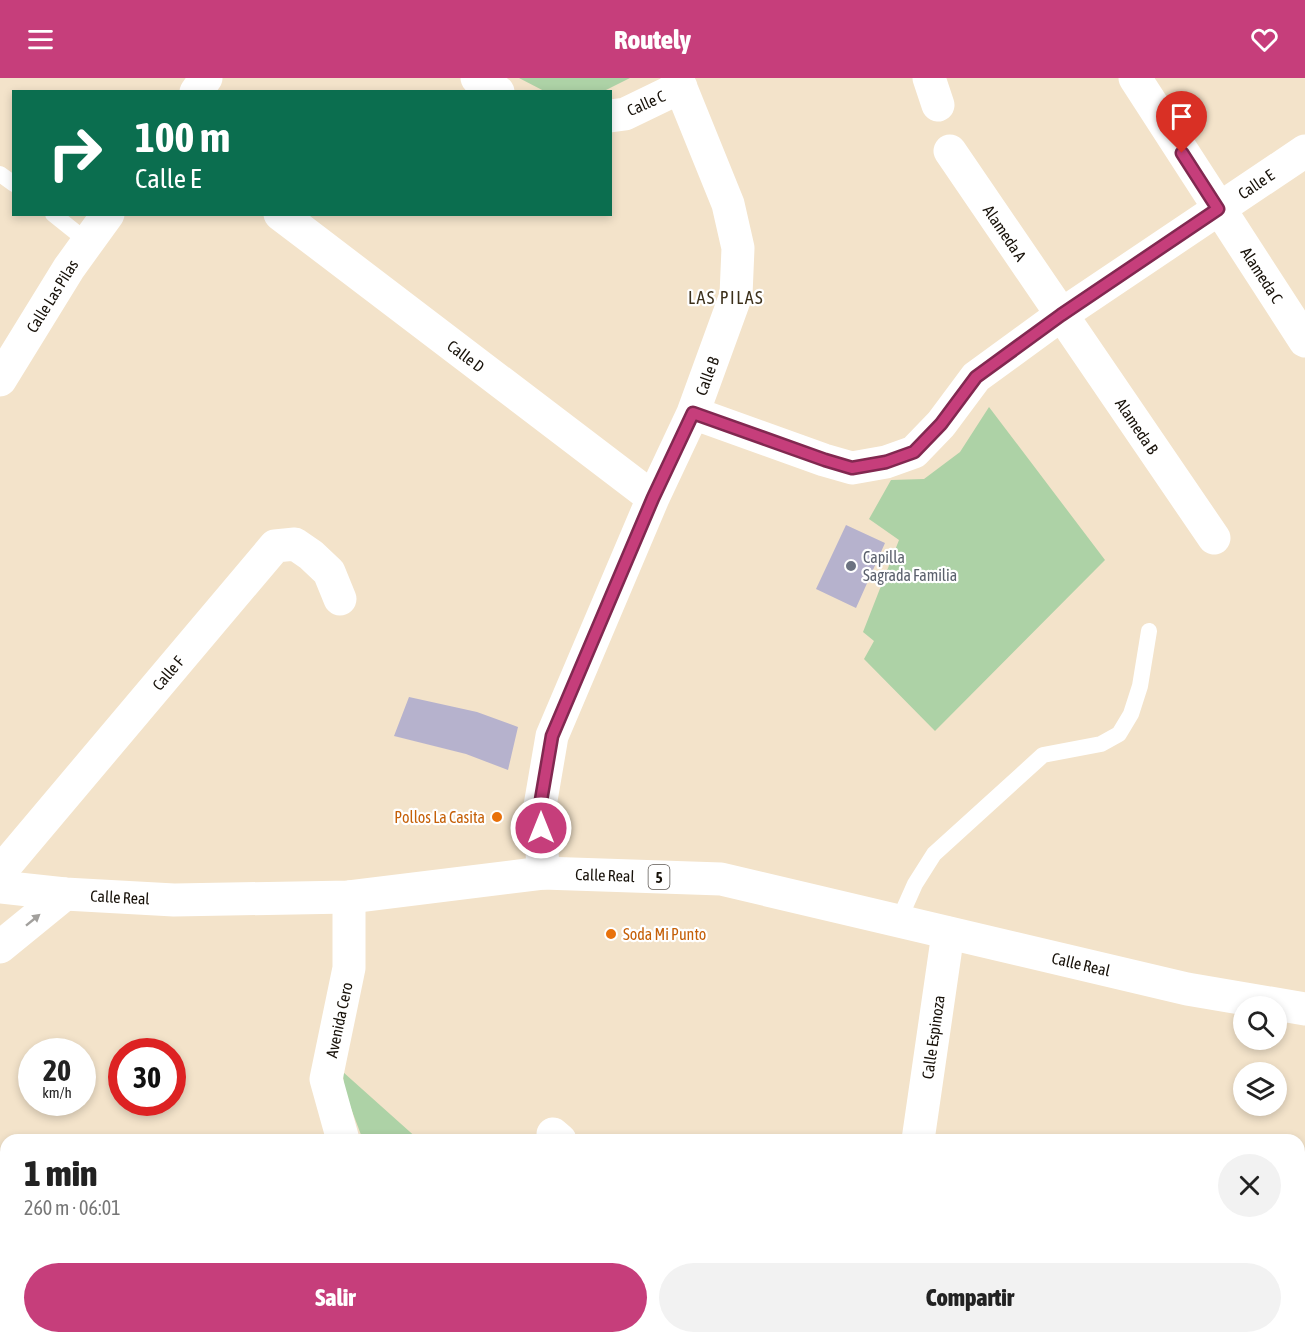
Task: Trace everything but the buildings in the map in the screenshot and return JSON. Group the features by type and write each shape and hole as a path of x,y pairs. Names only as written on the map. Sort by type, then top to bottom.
{"street":[{"path":"477,78 495,90"},
{"name":"Alameda C","path":"1135,78 1305,341"},
{"name":"Calle C","path":"612,116 625,114 679,82"},
{"name":"Calle B","path":"543,873 540,806 552,736 653,498 693,413 736,295 738,248 728,204 679,82"},
{"name":"Calle E","path":"693,413 852,468 886,462 914,452 941,424 976,377 1061,315 1305,150"},
{"name":"Alameda A","path":"950,152 1061,315"},
{"name":"Calle Las Pilas","path":"0,380 69,267 107,216"},
{"name":"Calle D","path":"283,216 653,498"},
{"name":"Alameda B","path":"1061,315 1214,538"},
{"name":"Calle F","path":"0,872 275,546 295,544 311,555 329,572 340,598"},
{"name":"Calle Real","path":"0,887 65,894 174,900 349,897 543,873 722,879 1187,988 1305,1009"},
{"path":"0,947 65,894"},
{"name":"Avenida Cero","path":"341,1134 327,1079 350,968 349,897"},
{"name":"Calle Espinoza","path":"919,1134 948,933"}],"lane":[{"path":"56,216 88,242"},
{"path":"898,920 915,884 934,854 1043,754 1101,744 1119,734 1131,714 1140,686 1149,631"}],"green space":[{"path":"519,78 630,78 606,90 542,90"},
{"path":"989,407 1105,560 935,731 864,659 874,641 863,632 899,540 869,519 891,480 924,479 960,452"},
{"path":"343,1072 412,1134 361,1134 344,1090"}],"place":[{"name":"Capilla Sagrada Familia","path":"851,566"},
{"name":"Pollos La Casita","path":"497,817"},
{"name":"Soda Mi Punto","path":"611,934"}],"district":[{"name":"LAS PILAS","path":"726,297"}],"route":[{"path":"541,828 540,806 552,736 653,498 693,413 852,468 886,462 914,452 941,424 976,377 1061,315 1218,209 1182,153"}]}
